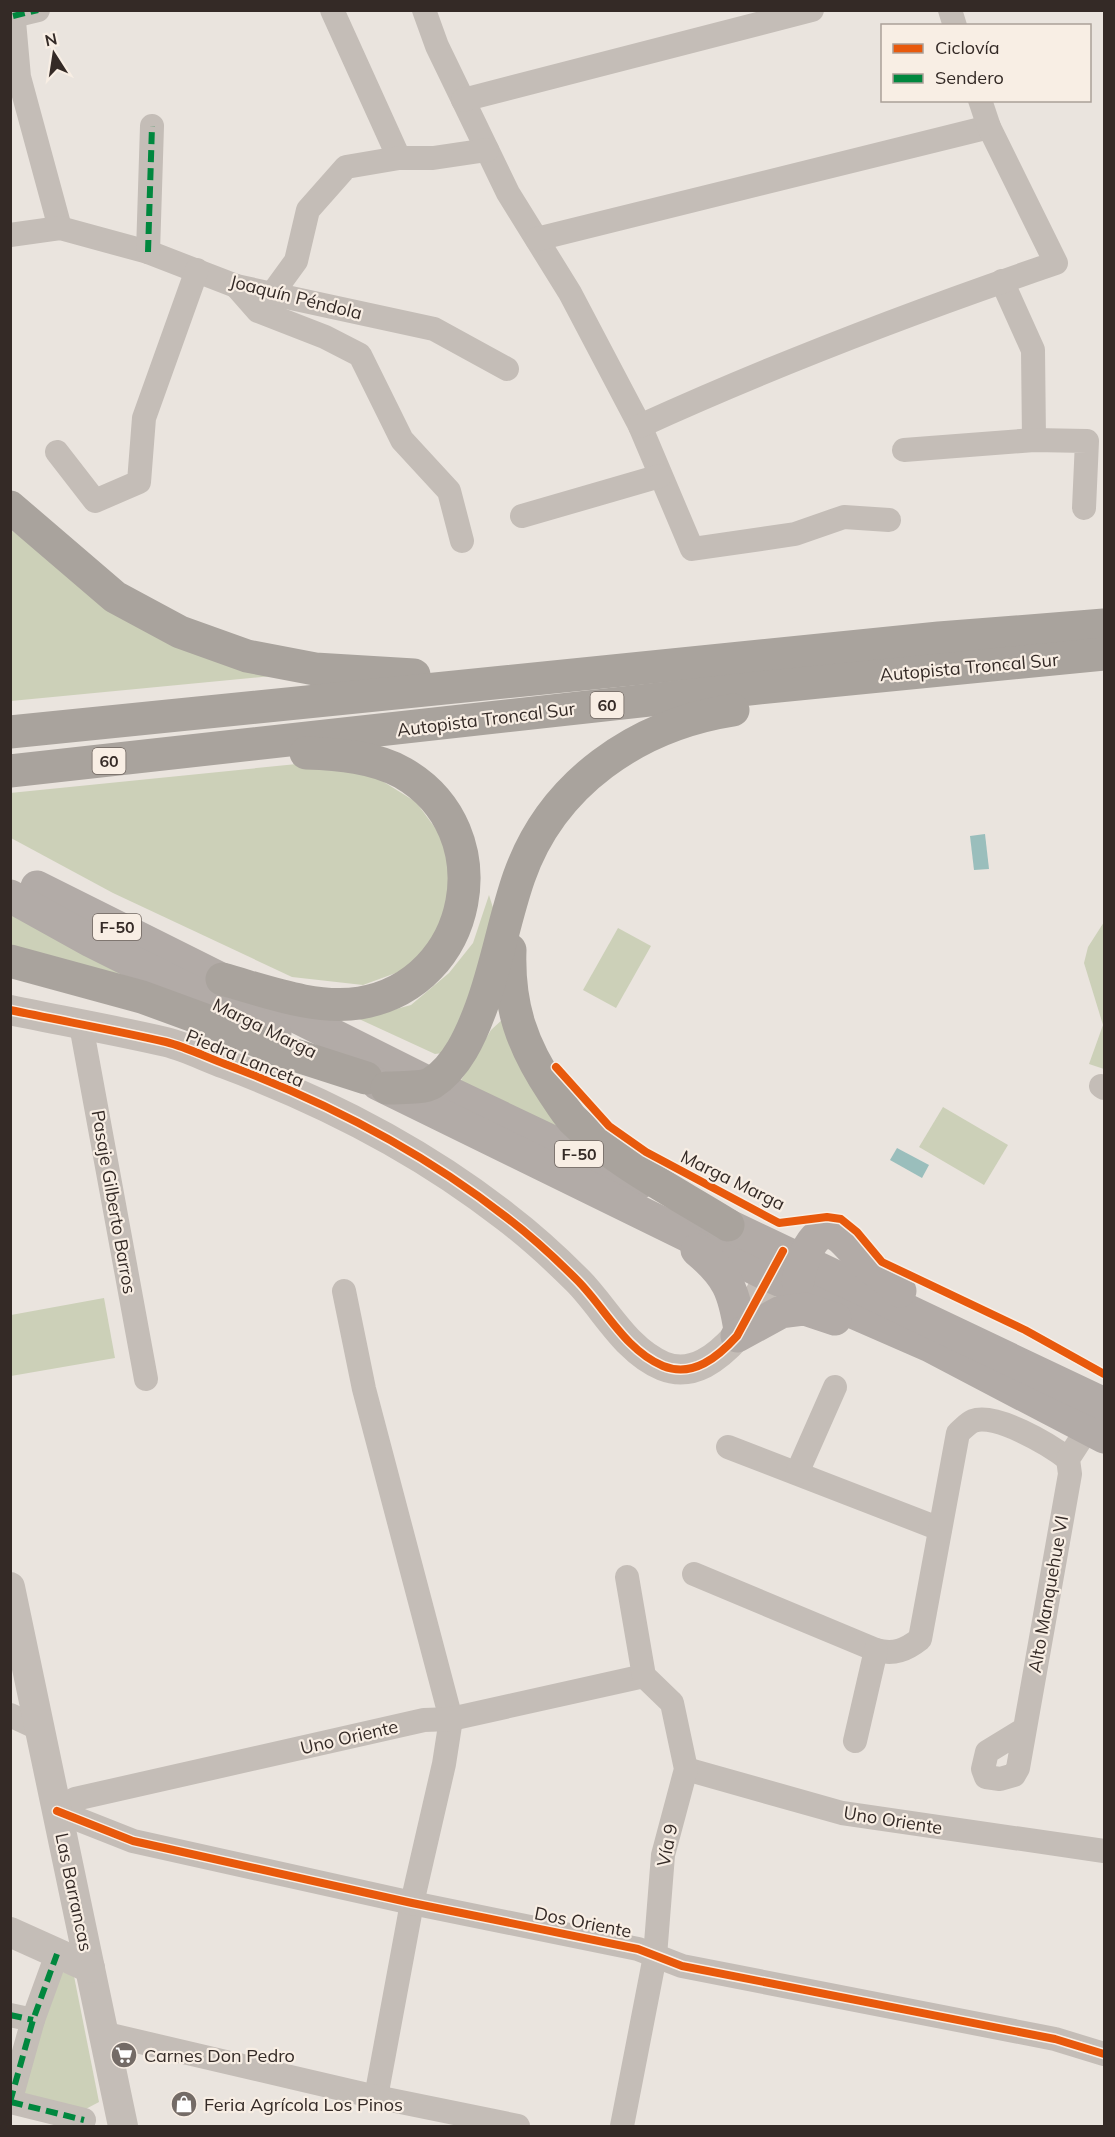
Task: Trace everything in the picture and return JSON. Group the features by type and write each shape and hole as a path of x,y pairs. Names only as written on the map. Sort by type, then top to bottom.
{"highway":[{"path":"10,507 116,597 180,632 247,656 315,669 401,674 566,676"},
{"name":"Autopista Troncal Sur","path":"10,732 939,638 1104,625"},
{"name":"Autopista Troncal Sur","path":"10,771 758,688 1104,654"},
{"path":"10,961 142,997 235,1031 276,1049 377,1083 431,1084 453,1065 476,1020 491,982 512,898 528,854 540,832 568,794 605,760 653,732 706,714 1006,663"},
{"path":"208,750 318,753 370,760 387,765 418,783 442,809 458,841 465,876 460,912 447,944 423,972 394,992 359,1003 310,1002 222,979"},
{"path":"512,898 509,977 514,1013 528,1049 542,1076 571,1118 611,1150 728,1225"}],"main road":[{"name":"Marga Marga","path":"10,875 431,1084 728,1225 787,1268"},
{"name":"Marga Marga","path":"10,896 164,978 673,1230 787,1268 930,1332 1091,1421"},
{"path":"673,1230 726,1278 736,1303 739,1333 781,1312 805,1309 930,1332"},
{"path":"787,1268 822,1234 829,1232 838,1236 865,1263 886,1278 930,1332"}],"street":[{"path":"38,10 13,13 19,77 60,228"},
{"path":"332,10 399,158"},
{"path":"424,10 437,46 508,193 570,293 640,426 692,549 795,534 844,517 889,520"},
{"path":"463,100 812,10"},
{"path":"640,426 768,369 1056,263 989,127 981,102"},
{"path":"148,252 152,126"},
{"path":"537,239 989,127"},
{"path":"272,294 296,261 308,210 346,167 399,158 433,158 487,150"},
{"name":"Joaquín Péndola","path":"10,235 60,228 148,252 236,286 434,329 507,369"},
{"path":"57,452 94,501 139,482 144,418 197,270"},
{"path":"1002,281 1033,350 1034,440"},
{"path":"236,286 258,311 325,337 360,355 402,440 449,491 462,541"},
{"path":"904,450 1034,440 1087,441 1084,508"},
{"path":"522,516 660,476"},
{"name":"Piedra Lanceta","path":"10,1010 168,1043 256,1075 340,1115 414,1155 472,1190 510,1220 578,1281 638,1350 665,1367 689,1370 708,1362 739,1333 787,1268"},
{"name":"Pasaje Gilberto Barros","path":"81,1025 146,1379"},
{"path":"344,1291 364,1389 451,1719 444,1764 412,1903 376,2097"},
{"path":"798,1473 835,1387"},
{"path":"694,1574 876,1650 889,1653 899,1651 908,1648 920,1639 958,1433 972,1421 990,1419 1061,1454"},
{"name":"Alto Manquehue VI","path":"1023,1730 1070,1474 1061,1454 1091,1421"},
{"path":"728,1447 940,1529"},
{"path":"627,1577 644,1676"},
{"name":"Las Barrancas","path":"10,1587 123,2127"},
{"path":"855,1741 876,1650"},
{"name":"Uno Oriente","path":"57,1810 75,1799 424,1720 451,1719 644,1676"},
{"name":"Vía 9","path":"622,2127 655,1956 663,1855 686,1768 672,1703 644,1676"},
{"path":"10,1715 38,1728"},
{"name":"Uno Oriente","path":"686,1768 842,1813 1104,1851"},
{"name":"Dos Oriente","path":"57,1810 133,1841 412,1903 638,1948 682,1966 1055,2039 1104,2054"},
{"path":"10,1932 90,1968"},
{"path":"57,1954 22,2018 11,2102 84,2120"},
{"path":"102,2033 376,2097 518,2127"}],"green space":[{"path":"11,530 108,601 292,674 11,701"},
{"path":"297,764 371,774 416,802 447,844 452,894 438,938 404,970 363,985 292,977 113,893 11,838 10,793"},
{"path":"489,895 499,927 450,1052 435,1054 359,1019 411,1005 449,973 473,943"},
{"path":"10,911 151,988 11,947"},
{"path":"1104,922 1104,1069 1089,1064 1103,1025 1084,963 1088,947"},
{"path":"618,928 651,946 616,1008 583,990"},
{"path":"504,1018 528,1081 568,1135 460,1082 491,1030"},
{"path":"943,1107 1008,1145 984,1185 919,1147"},
{"path":"104,1298 115,1358 11,1376 11,1315"},
{"path":"57,1970 74,1976 99,2102 82,2111 19,2095"}],"water":[{"path":"985,834 989,869 974,870 970,836"},
{"path":"897,1148 929,1165 922,1178 890,1160"}],"marked path":[{"path":"13,16 38,10"},
{"path":"148,252 152,126"},
{"path":"10,2102 33,2020 57,1954"},
{"path":"10,2015 33,2020"},
{"path":"11,2102 84,2120"}],"cycle path":[{"path":"10,1010 166,1042 299,1094 372,1130 441,1171 515,1224 577,1280 637,1350 663,1366 674,1369 695,1367 713,1358 730,1344 737,1336 783,1251"},
{"path":"556,1067 609,1126 646,1152 779,1223 827,1217 841,1219 857,1232 882,1262 1025,1330 1104,1374"},
{"path":"57,1811 133,1841 412,1903 638,1949 682,1966 1055,2039 1104,2054"}],"place":[{"name":"Carnes Don Pedro","path":"124,2055"},
{"name":"Feria Agrícola Los Pinos","path":"184,2104"}]}
